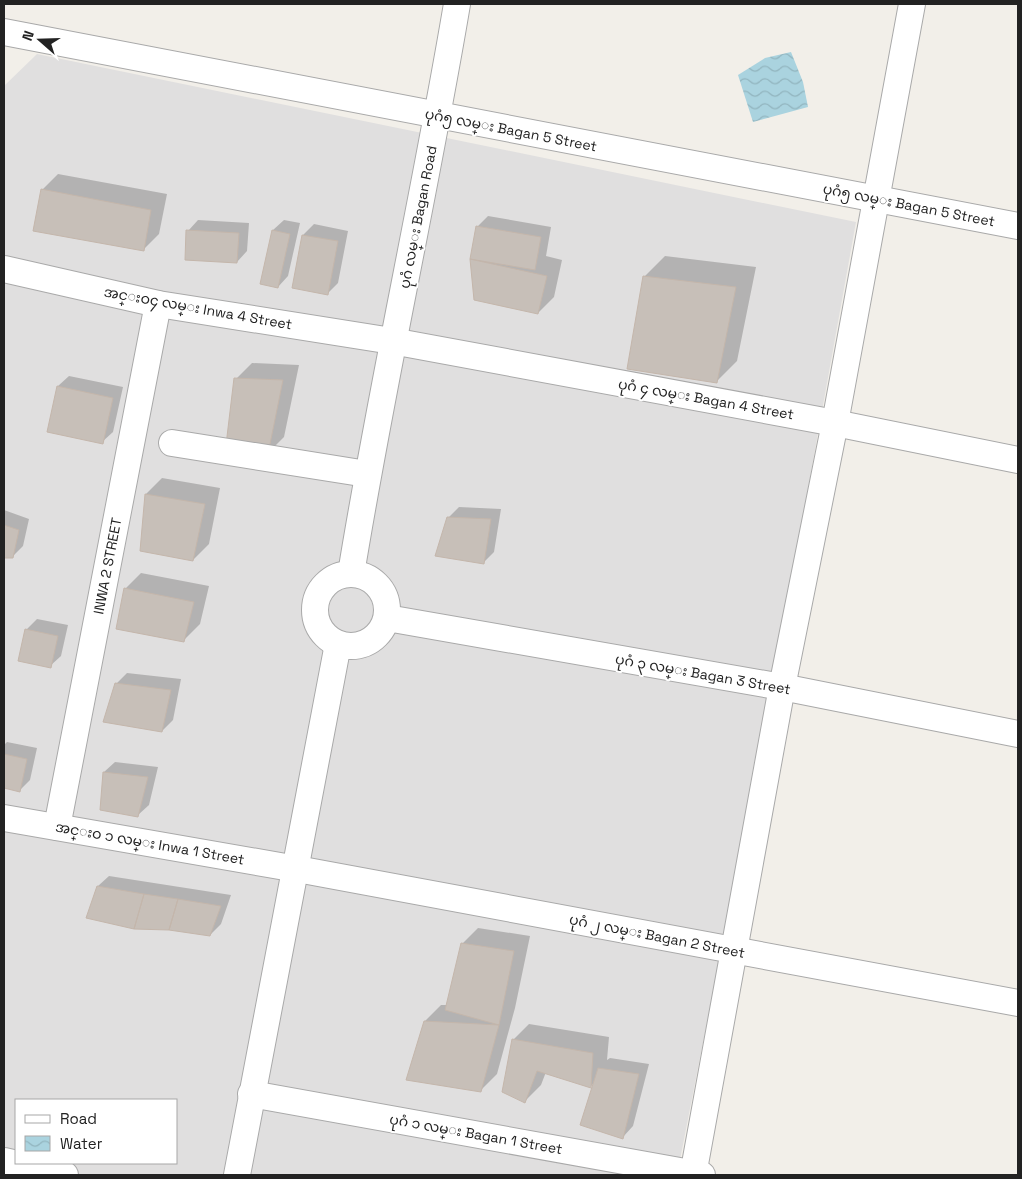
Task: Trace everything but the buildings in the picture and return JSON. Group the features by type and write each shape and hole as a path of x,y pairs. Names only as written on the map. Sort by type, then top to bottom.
{"street":[{"name":"ပုဂံ လမ္း Bagan Road","path":"351,574 392,341 438,117 457,4"},
{"path":"696,1175 733,950 782,687 835,423 912,4"},
{"name":"ပုဂံ၅ လမ္း Bagan 5 Street","path":"4,32 438,117 1018,226"},
{"name":"အင္းဝ၄ လမ္း Inwa 4 Street","path":"4,269 158,304 392,341"},
{"name":"INWA 2 STREET","path":"57,827 158,304"},
{"name":"ပုဂံ ၄ လမ္း Bagan 4 Street","path":"392,341 835,423 1018,460"},
{"path":"172,443 368,474"},
{"path":"351,574 365,576 376,583 384,593 388,605 387,618 383,629 374,639 363,645 350,647 338,644 328,638 319,628 315,616 316,603 320,592 328,582 339,576 351,574"},
{"name":"ပုဂံ ၃ လမ္း Bagan 3 Street","path":"387,618 782,687 1018,734"},
{"path":"237,1175 338,644"},
{"name":"အင္းဝ ၁ လမ္း Inwa 1 Street","path":"4,818 296,869"},
{"name":"ပုဂံ ၂ လမ္း Bagan 2 Street","path":"296,869 1018,1004"},
{"name":"ပုဂံ ၁ လမ္း Bagan 1 Street","path":"251,1094 696,1175"},
{"path":"17,1164 65,1175"}],"shaded area":[{"path":"37,54 856,222 768,711 677,1175 4,1175 4,86"}],"water":[{"path":"791,52 803,82 808,107 753,122 738,75 765,58"}]}
